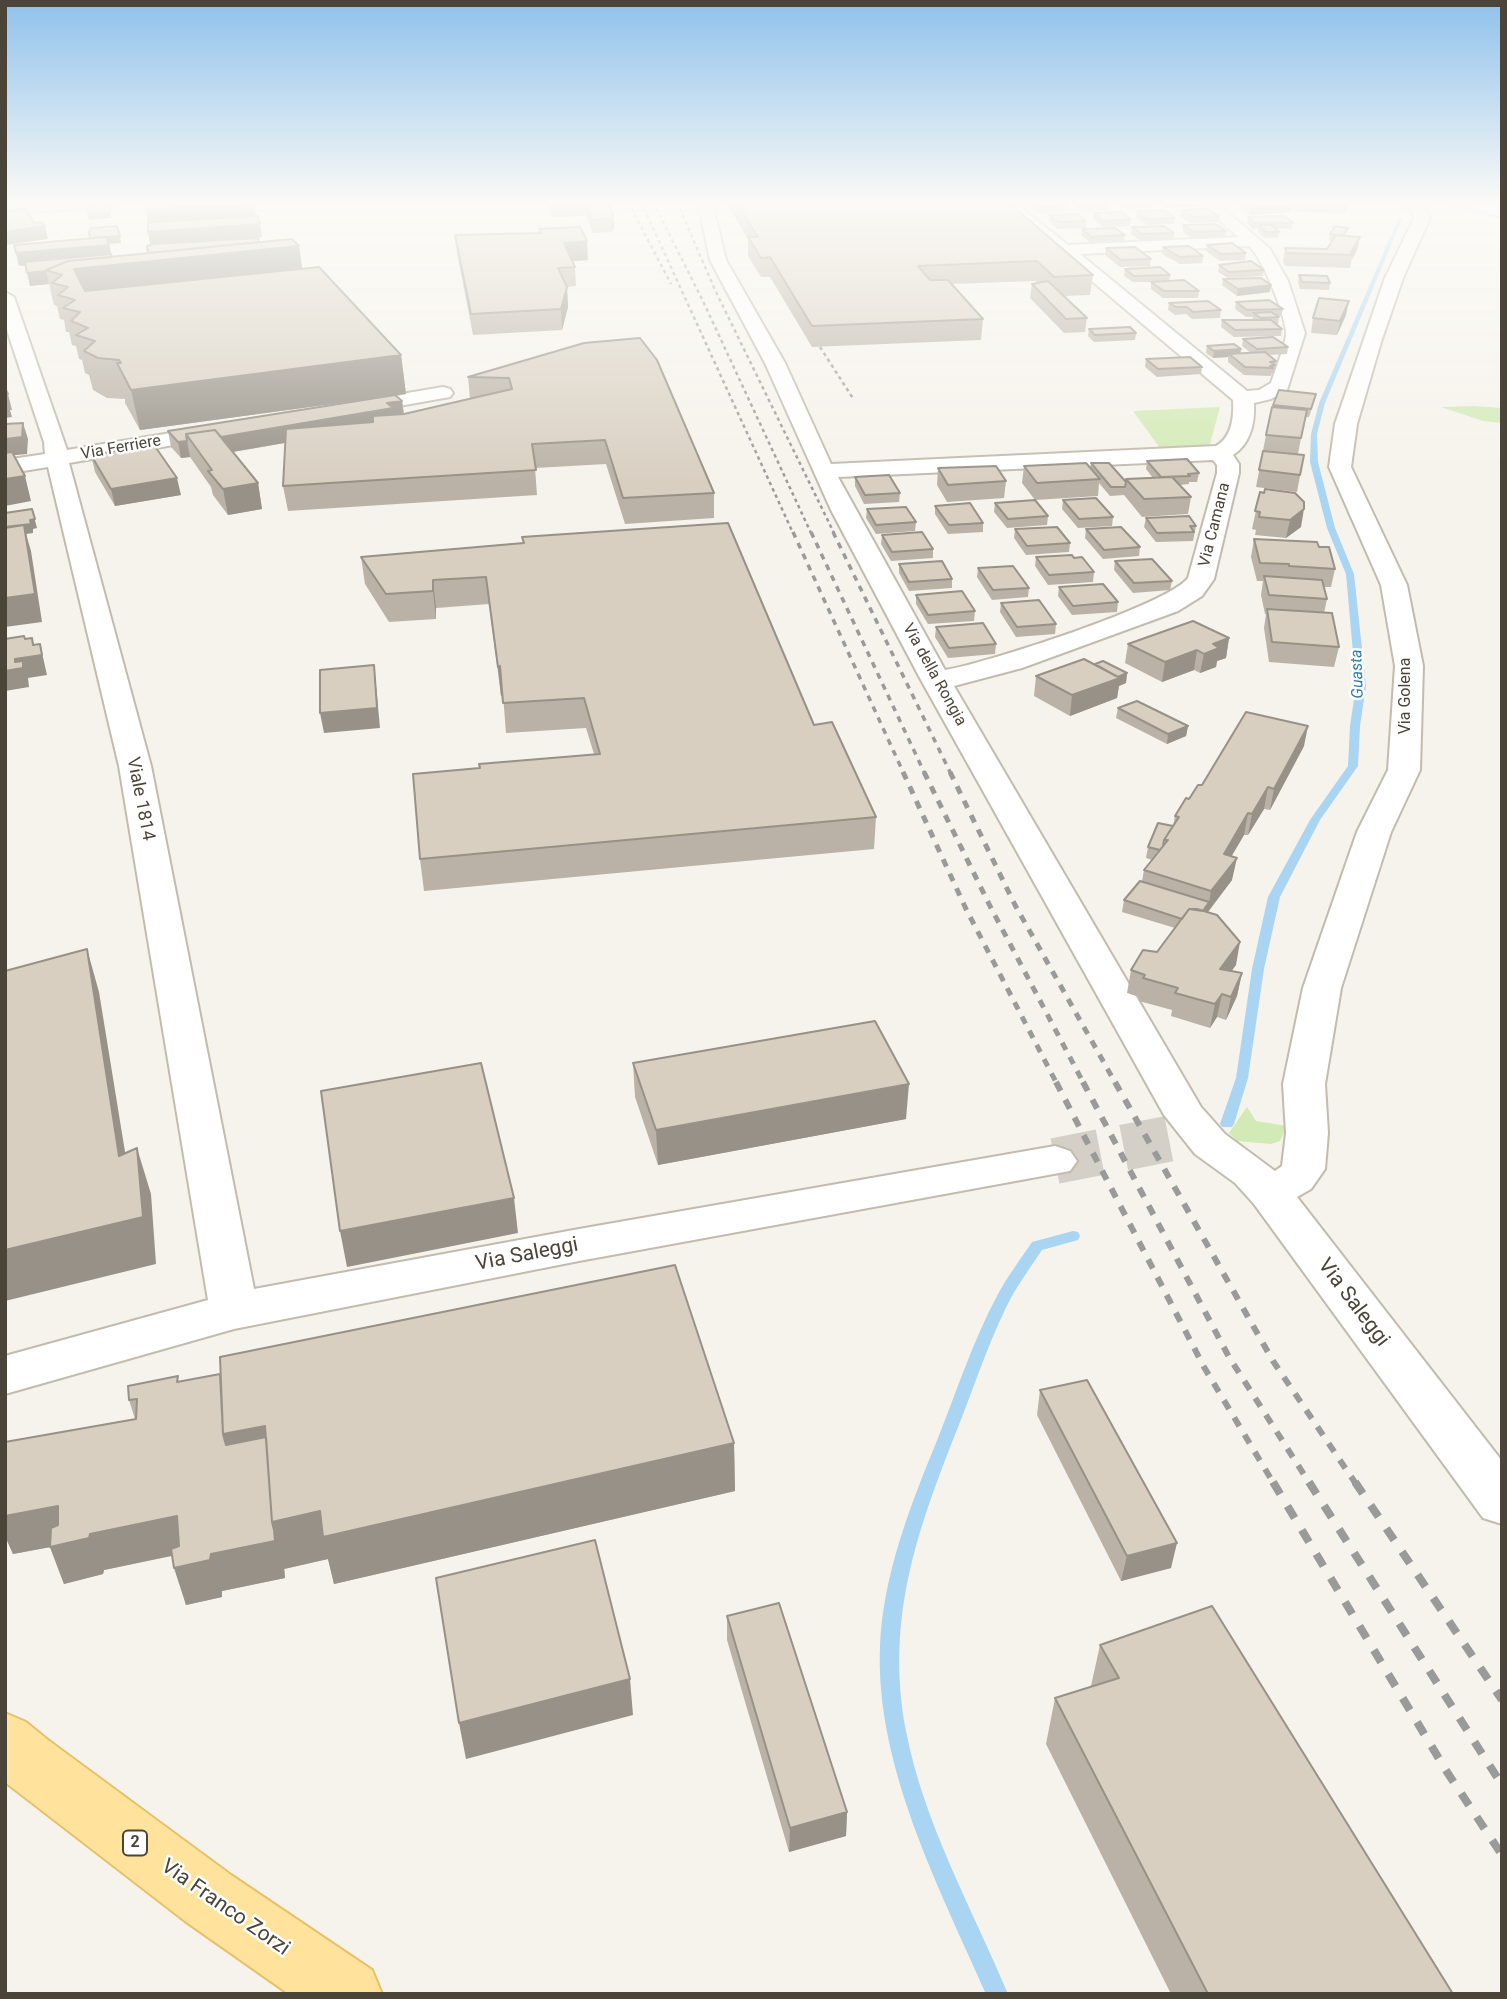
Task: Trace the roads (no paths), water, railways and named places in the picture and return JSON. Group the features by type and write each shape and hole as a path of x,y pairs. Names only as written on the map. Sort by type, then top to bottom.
{"main road":[{"name":"Via Franco Zorzi","path":"5,1742 26,1761 208,1898 348,1994"}],"street":[{"name":"Via della Rongia","path":"738,295 775,363 823,471 936,680 1185,1115 1191,1134"},
{"path":"823,471 1219,453 1232,449 1236,444 1244,410 1243,398 1121,295"},
{"path":"1243,398 1264,395 1280,386 1296,341 1293,319 1284,295"},
{"name":"Via Golena","path":"1270,1193 1296,1178 1303,1169 1307,1133 1304,1084 1322,988 1374,832 1404,770 1409,666 1394,585 1340,467 1346,424 1388,295"},
{"name":"Viale 1814","path":"5,297 55,442 57,459 135,766 234,1311"},
{"path":"330,412 443,393"},
{"name":"Via Ferriere","path":"5,467 237,428"},
{"name":"Via Camana","path":"936,680 973,674 1012,662 1169,605 1193,590 1201,579 1229,468 1219,453"},
{"name":"Via Saleggi","path":"1191,1134 1250,1172 1270,1193 1502,1502"},
{"name":"Via Saleggi","path":"5,1375 234,1311 579,1245 1055,1161"}],"waterway":[{"name":"Guasta","path":"1227,1124 1242,1078 1258,969 1274,897 1315,820 1353,766 1361,686 1350,574 1331,528 1314,462 1314,434 1322,403 1368,295"},
{"path":"997,1994 942,1869 909,1779 897,1733 890,1689 889,1646 896,1591 910,1537 988,1331 1007,1292 1037,1246 1073,1236"}],"tunnel":[{"path":"1055,1161 1183,1136"}],"railway":[{"path":"684,295 793,533"},
{"path":"700,295 811,533"},
{"path":"718,295 834,533"},
{"path":"820,347 854,400"},
{"path":"793,532 904,774"},
{"path":"811,532 925,774"},
{"path":"833,532 951,774"},
{"path":"903,772 966,909 1057,1084"},
{"path":"924,772 990,906 1084,1084"},
{"path":"950,772 1015,905 1116,1084"},
{"path":"1056,1082 1204,1367 1274,1484"},
{"path":"1083,1082 1229,1357 1310,1484"},
{"path":"1115,1082 1273,1361 1356,1484"},
{"path":"1273,1482 1447,1772 1502,1855"},
{"path":"1309,1482 1502,1785"},
{"path":"1355,1482 1502,1700"}]}
